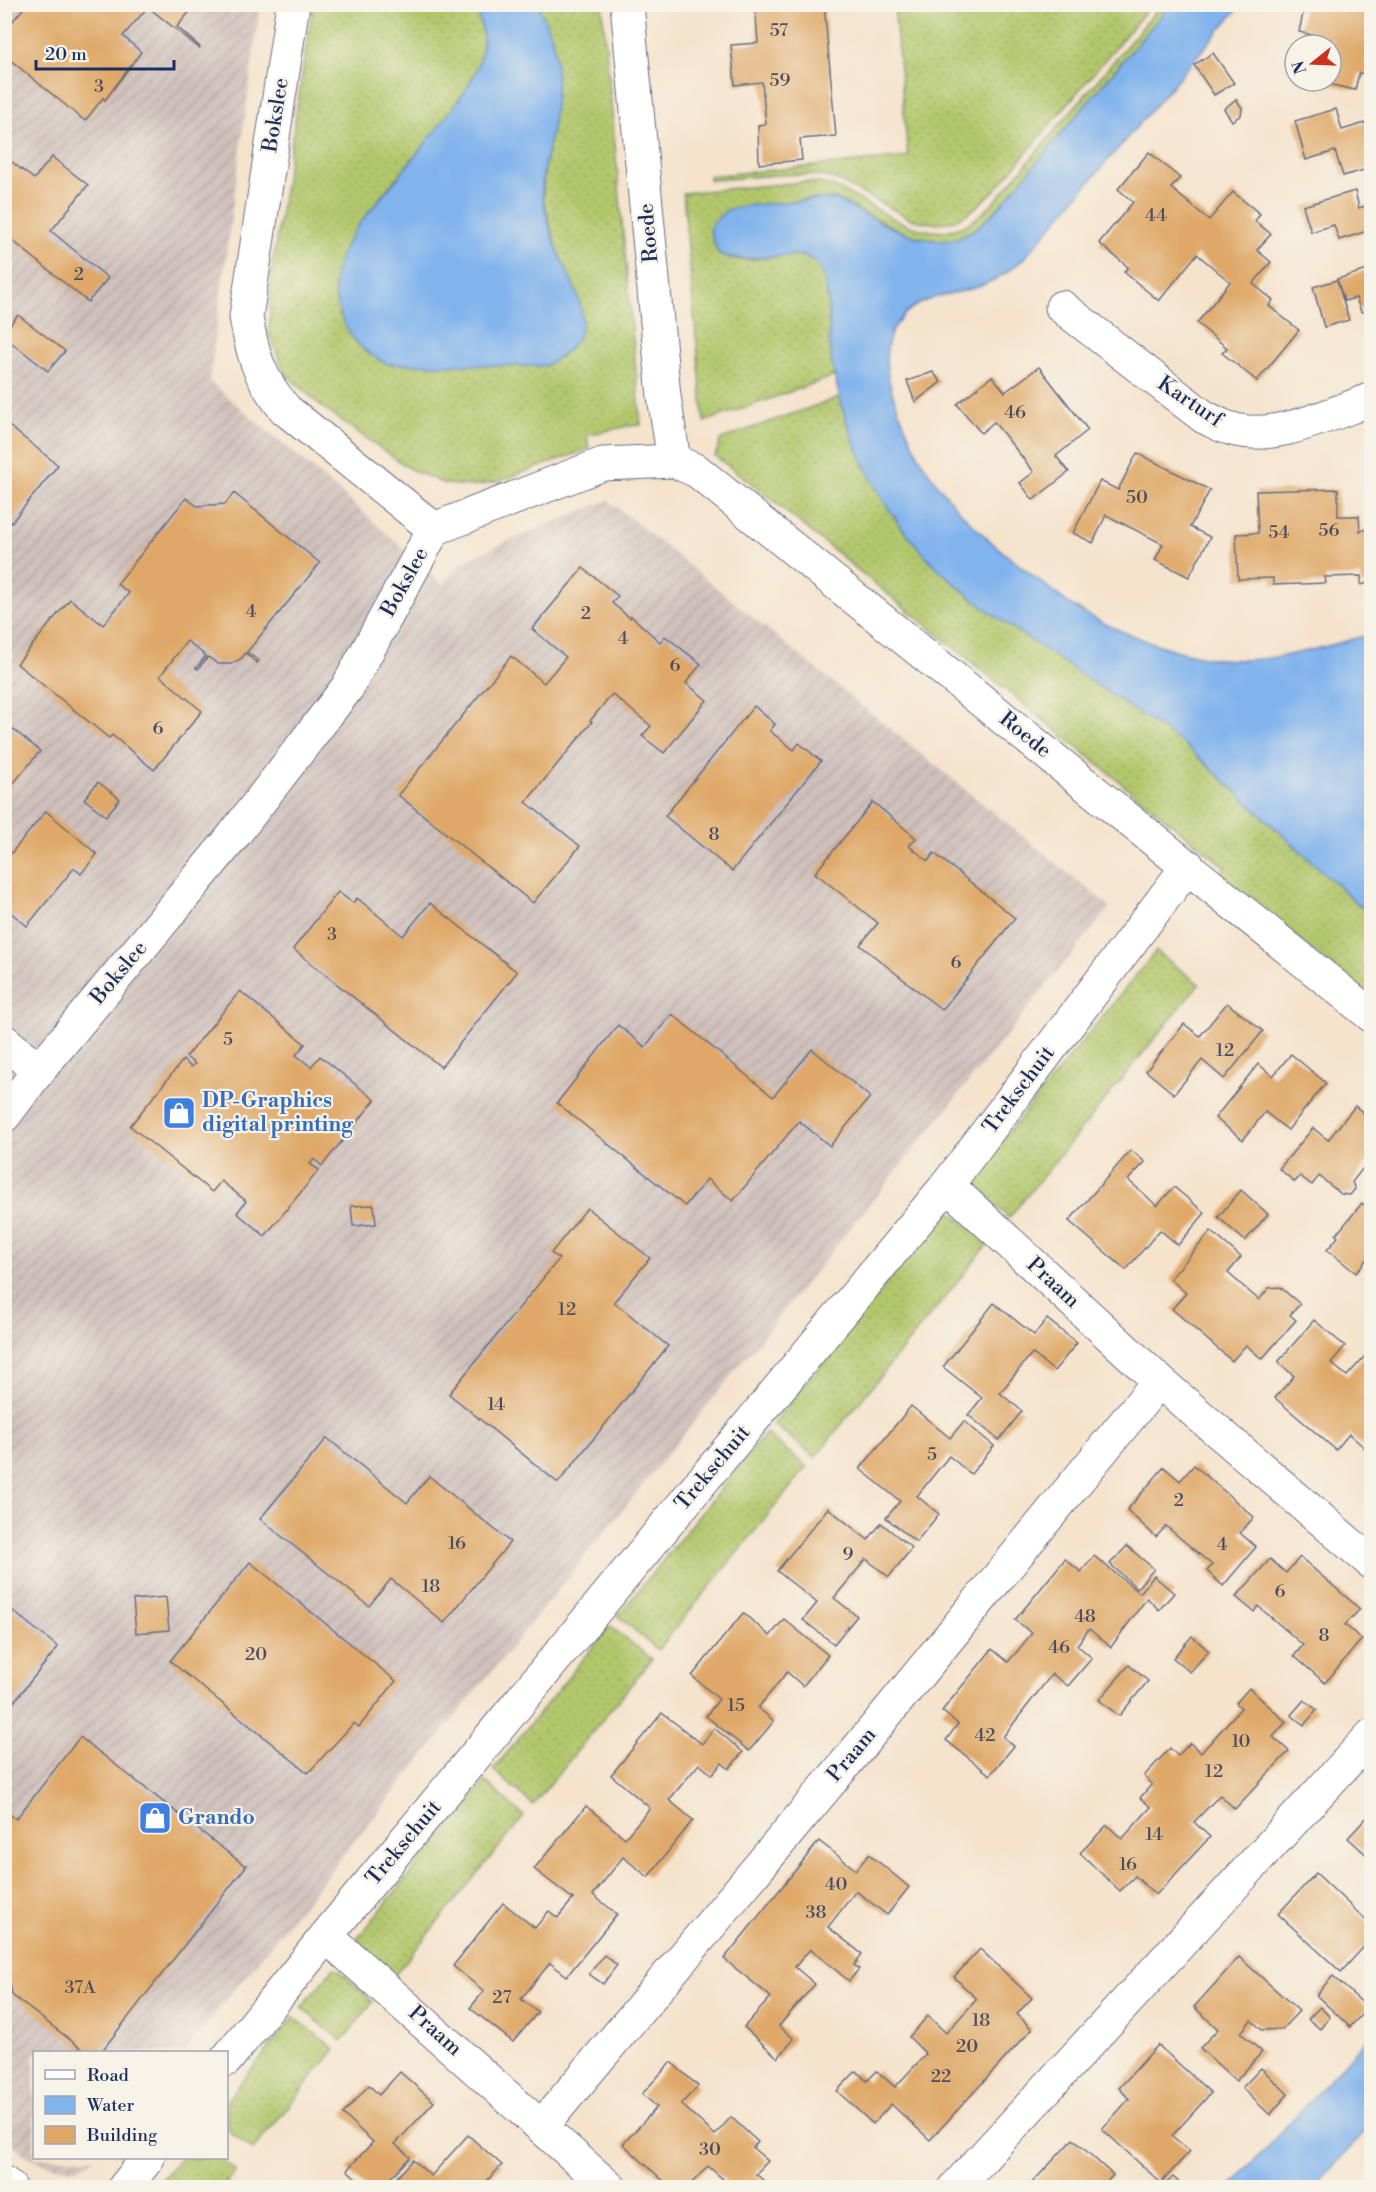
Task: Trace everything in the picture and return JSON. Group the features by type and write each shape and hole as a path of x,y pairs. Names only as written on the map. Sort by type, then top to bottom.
{"street":[{"name":"Bokslee","path":"4,1116 39,1070 230,840 347,688 434,529 285,409 257,368 251,346 246,317 293,4"},
{"name":"Roede","path":"627,4 664,396 674,461"},
{"name":"Karturf","path":"1062,307 1204,417 1230,429 1255,433 1279,430 1371,399"},
{"name":"Roede","path":"434,529 603,464 674,461 697,471 1371,1016"},
{"name":"Trekschuit","path":"228,2058 947,1185 1188,867"},
{"path":"4,1041 39,1070"},
{"name":"Praam","path":"947,1185 1159,1381 1371,1563"},
{"name":"Praam","path":"542,2126 851,1757 1159,1381"},
{"path":"954,2187 1371,1735"},
{"name":"Praam","path":"326,1936 610,2187"},
{"path":"124,2187 146,2159"},
{"path":"4,2183 10,2187"}],"shaded area":[{"path":"4,5 260,5 209,381 356,506 442,584 461,563 608,500 1110,907 185,2051 33,2051 33,2159 25,2155 4,2136"},
{"path":"33,2159 94,2159 75,2169 46,2165"}],"green space":[{"path":"475,4 481,22 483,40 475,72 456,106 369,211 347,245 335,278 339,309 354,329 387,364 545,366 577,298 558,252 543,198 555,93 552,39 538,5 602,5 641,425 587,435 589,449 499,481 474,486 445,484 410,469 322,407 285,373 269,333 272,268 313,5"},
{"path":"894,4 1151,5 997,188 978,206 949,222 925,222 911,219 835,179 821,176 790,175 709,180 709,176 908,157"},
{"path":"1161,5 1171,5 1015,190 994,213 976,228 956,239 921,240 837,199 810,199 727,210 710,231 718,253 730,258 744,259 798,255 808,257 819,267 828,301 830,349 835,376 704,422 683,193 804,182 821,183 848,193 882,213 917,228 935,231 954,229 972,221 995,201"},
{"path":"840,397 858,449 884,500 899,522 934,563 998,618 1184,744 1371,916 1371,998 1220,875 1225,867 715,456 721,439"},
{"path":"1156,951 1199,984 1009,1218 968,1182"},
{"path":"947,1209 988,1244 815,1457 773,1424"},
{"path":"766,1433 807,1467 658,1650 618,1616"},
{"path":"610,1626 652,1659 533,1805 493,1770"},
{"path":"485,1781 524,1816 394,1976 357,1939"},
{"path":"333,1968 338,1969 373,2002 342,2041 301,2008"},
{"path":"294,2017 335,2049 253,2150 228,2131 228,2099"},
{"path":"179,2159 221,2159 236,2171 223,2187 156,2187"}],"water":[{"path":"1171,4 1241,5 1019,263 988,283 930,299 920,303 903,316 895,326 887,346 888,378 898,409 916,450 930,474 953,504 1007,555 1066,601 1090,616 1148,642 1216,659 1239,660 1284,656 1371,634 1371,916 1184,744 998,618 940,571 910,538 884,502 854,441 840,399 832,362 827,290 815,262 807,257 796,255 742,259 729,257 718,253 710,231 713,223 727,210 742,206 825,199 837,200 878,222 910,235 941,241 966,235 994,213"},
{"path":"475,5 538,5 552,39 557,72 556,95 542,192 554,241 580,305 582,323 569,349 545,366 387,364 361,347 347,328 335,297 336,272 339,260 352,235 443,122 472,79 480,60 483,40 482,27"},
{"path":"1371,2035 1371,2125 1314,2187 1230,2187"}],"building":[{"path":"27,4 196,4 177,27 200,47 148,7 123,36 141,52 105,100 103,98 85,121 4,55 4,20 6,17 12,22"},
{"path":"755,4 824,4 836,136 800,139 802,160 759,164 758,125 766,124 762,82 735,85 731,45 758,43"},
{"path":"1305,4 1371,6 1368,29 1371,30 1371,76 1359,73 1355,90 1343,87 1343,33 1299,32"},
{"path":"1213,53 1234,83 1214,95 1194,65"},
{"path":"1236,99 1242,108 1241,115 1232,121 1224,109"},
{"path":"1336,109 1342,130 1371,121 1371,168 1343,176 1335,151 1306,160 1295,121"},
{"path":"1149,152 1180,178 1171,188 1209,220 1233,192 1260,214 1255,221 1271,234 1257,250 1271,262 1253,284 1273,300 1269,306 1299,330 1257,381 1222,353 1227,348 1197,323 1230,282 1197,254 1159,301 1124,272 1128,267 1099,243 1133,202 1118,189"},
{"path":"4,156 34,179 52,157 88,185 51,231 108,278 88,302 7,236 4,239"},
{"path":"1355,191 1359,208 1371,204 1371,245 1367,231 1339,240 1334,225 1311,232 1303,206"},
{"path":"1371,269 1371,309 1361,312 1356,298 1344,301 1337,279"},
{"path":"1337,280 1349,320 1324,327 1313,287"},
{"path":"18,315 65,351 48,371 4,337 4,332"},
{"path":"1039,367 1088,430 1056,456 1069,472 1033,500 1020,483 1034,472 994,422 981,433 957,404 992,376 1005,392"},
{"path":"933,372 941,382 915,402 907,381"},
{"path":"4,422 58,465 11,523 4,517"},
{"path":"1137,453 1210,490 1190,527 1210,537 1189,577 1155,560 1163,544 1106,515 1093,543 1073,533 1100,481 1118,490"},
{"path":"1338,489 1338,516 1359,516 1360,531 1371,528 1371,582 1361,585 1361,576 1325,577 1326,583 1273,585 1273,578 1238,579 1236,534 1258,533 1256,491"},
{"path":"234,493 320,563 247,652 259,661 257,663 245,653 242,658 231,664 218,664 208,657 198,669 196,668 206,656 187,641 160,676 202,711 154,770 112,735 109,738 17,664 70,599 103,625 129,593 117,584 186,498 197,506 225,504"},
{"path":"583,568 618,596 612,603 630,618 631,616 660,642 665,636 701,664 686,683 707,700 664,753 642,736 651,726 612,694 526,802 580,846 533,903 398,795 511,656 544,683 566,657 532,629"},
{"path":"754,706 775,724 770,731 794,750 799,743 821,761 732,871 665,816"},
{"path":"4,722 40,751 4,795"},
{"path":"98,782 120,799 106,816 84,799"},
{"path":"873,802 916,838 909,846 928,861 934,853 1015,918 942,1010 860,945 878,923 815,873"},
{"path":"46,811 97,854 81,874 74,868 27,926 4,907 4,862"},
{"path":"338,892 353,903 357,898 403,936 430,903 517,972 441,1067 293,949"},
{"path":"240,991 305,1044 296,1055 311,1067 320,1056 375,1100 322,1166 314,1159 310,1164 319,1170 265,1236 237,1213 246,1201 221,1181 212,1192 130,1126 183,1060 191,1067 195,1064 186,1057"},
{"path":"1227,1003 1263,1031 1224,1079 1202,1060 1174,1094 1146,1071 1184,1024 1200,1036"},
{"path":"672,1014 773,1097 812,1049 870,1097 830,1146 799,1121 733,1201 707,1179 685,1206 557,1103 618,1025 645,1047"},
{"path":"1291,1054 1326,1083 1288,1130 1265,1112 1243,1140 1215,1118 1258,1064 1273,1076"},
{"path":"1355,1106 1371,1119 1371,1158 1352,1182 1355,1189 1350,1195 1341,1194 1319,1176 1312,1185 1300,1176 1295,1182 1279,1169 1313,1128 1328,1140"},
{"path":"1131,1150 1145,1162 1128,1180 1157,1206 1174,1187 1205,1213 1178,1245 1160,1230 1126,1270 1069,1221"},
{"path":"1241,1190 1268,1214 1245,1241 1218,1217"},
{"path":"1362,1203 1371,1211 1371,1261 1370,1263 1366,1260 1356,1273 1327,1250"},
{"path":"374,1205 376,1224 353,1226 351,1206"},
{"path":"587,1208 650,1258 614,1302 668,1346 558,1483 449,1394 559,1259 551,1253"},
{"path":"1211,1231 1241,1257 1228,1273 1259,1300 1269,1288 1280,1287 1300,1304 1290,1315 1296,1320 1262,1359 1246,1345 1232,1361 1172,1309 1186,1293 1170,1279"},
{"path":"994,1303 1034,1335 1047,1319 1077,1343 1054,1371 1032,1353 1000,1393 1022,1411 999,1440 968,1415 982,1398 943,1367"},
{"path":"1314,1320 1345,1346 1331,1363 1347,1376 1365,1356 1371,1361 1371,1442 1366,1449 1349,1434 1336,1450 1275,1398 1294,1376 1278,1362"},
{"path":"911,1406 950,1438 964,1421 994,1446 971,1474 949,1456 917,1496 939,1514 916,1542 886,1518 900,1501 860,1469"},
{"path":"327,1438 407,1503 429,1476 510,1542 444,1623 391,1579 369,1606 260,1519"},
{"path":"1194,1465 1254,1517 1240,1533 1256,1547 1223,1586 1207,1571 1212,1565 1166,1526 1156,1537 1127,1510 1164,1467 1180,1481"},
{"path":"828,1508 868,1540 881,1523 912,1548 889,1577 866,1559 834,1598 857,1616 834,1644 803,1620 817,1603 777,1571"},
{"path":"1127,1546 1154,1569 1137,1588 1110,1564"},
{"path":"1094,1556 1140,1593 1154,1576 1174,1593 1159,1610 1147,1598 1111,1647 1089,1629 1077,1645 1092,1658 1068,1686 1052,1674 1003,1737 1014,1746 990,1775 946,1740 958,1724 942,1711 992,1649 1008,1662 1020,1648 1032,1633 1015,1620 1065,1559 1081,1572"},
{"path":"1300,1557 1360,1609 1345,1625 1362,1639 1325,1683 1294,1656 1303,1645 1258,1606 1254,1612 1236,1597 1270,1559 1286,1573"},
{"path":"250,1562 396,1681 359,1727 354,1723 308,1773 170,1661"},
{"path":"166,1597 169,1630 136,1633 133,1600"},
{"path":"4,1604 58,1647 4,1714"},
{"path":"743,1613 770,1636 784,1619 828,1655 803,1686 787,1672 758,1708 774,1721 749,1751 706,1716 719,1699 692,1676"},
{"path":"1192,1636 1209,1651 1190,1672 1173,1658"},
{"path":"1129,1665 1148,1681 1119,1716 1099,1700"},
{"path":"1249,1688 1286,1722 1273,1737 1289,1751 1235,1809 1220,1795 1194,1822 1210,1837 1156,1895 1135,1876 1120,1891 1080,1853 1107,1825 1122,1839 1151,1807 1140,1798 1152,1784 1144,1776 1170,1748 1178,1756 1190,1743 1201,1753 1241,1708 1236,1703"},
{"path":"1304,1700 1317,1710 1304,1725 1291,1715"},
{"path":"662,1713 702,1744 714,1728 743,1752 729,1769 722,1763 712,1775 699,1764 669,1800 693,1820 648,1877 623,1857 593,1895 617,1914 567,1976 550,1963 521,1999 538,2012 513,2042 470,2008 484,1991 453,1966 503,1903 535,1928 549,1911 558,1918 573,1899 534,1869 586,1806 625,1838 650,1808 611,1775"},
{"path":"80,1737 244,1865 247,1865 102,2051 85,2051 12,1995 8,1972 4,1972 4,1810 16,1819"},
{"path":"1371,1813 1371,1859 1348,1838"},
{"path":"819,1841 856,1870 869,1854 909,1887 887,1915 856,1891 828,1927 862,1954 854,1965 859,1969 849,1981 810,1949 795,1967 815,1984 779,2026 794,2039 778,2058 744,2027 771,1997 724,1959"},
{"path":"1316,1873 1371,1925 1371,1939 1341,1972 1278,1914"},
{"path":"980,1949 1032,1998 1017,2014 1032,2029 930,2140 891,2104 873,2124 837,2091 856,2071 867,2081 877,2071 895,2087 926,2054 909,2037 928,2016 946,2033 977,1999 954,1977"},
{"path":"604,1955 617,1965 603,1984 589,1974"},
{"path":"1239,1957 1299,2011 1282,2029 1262,2030 1251,2020 1241,2033 1262,2052 1236,2081 1200,2048 1218,2029 1194,2007"},
{"path":"1333,1976 1368,2008 1350,2027 1316,1995"},
{"path":"1320,2007 1330,2017 1320,2029 1308,2019"},
{"path":"1158,2045 1211,2093 1172,2136 1190,2151 1161,2183 1102,2129 1129,2099 1119,2088"},
{"path":"671,2062 698,2086 681,2104 715,2135 731,2117 758,2142 753,2148 768,2161 756,2174 771,2187 732,2187 708,2166 688,2187 670,2187 623,2144 657,2107 642,2094"},
{"path":"1261,2068 1288,2094 1270,2115 1242,2088"},
{"path":"400,2072 434,2102 395,2144 410,2157 382,2187 366,2187 347,2170 373,2142 343,2114 369,2085 379,2095"},
{"path":"468,2135 502,2165 481,2187 388,2187 413,2160 431,2176"},
{"path":"1073,2139 1113,2175 1102,2187 1028,2187"},
{"path":"1173,2177 1185,2187 1163,2187"}],"place":[{"name":"DP-Graphics digital printing","path":"179,1113"},
{"name":"Grando","path":"155,1818"}]}
